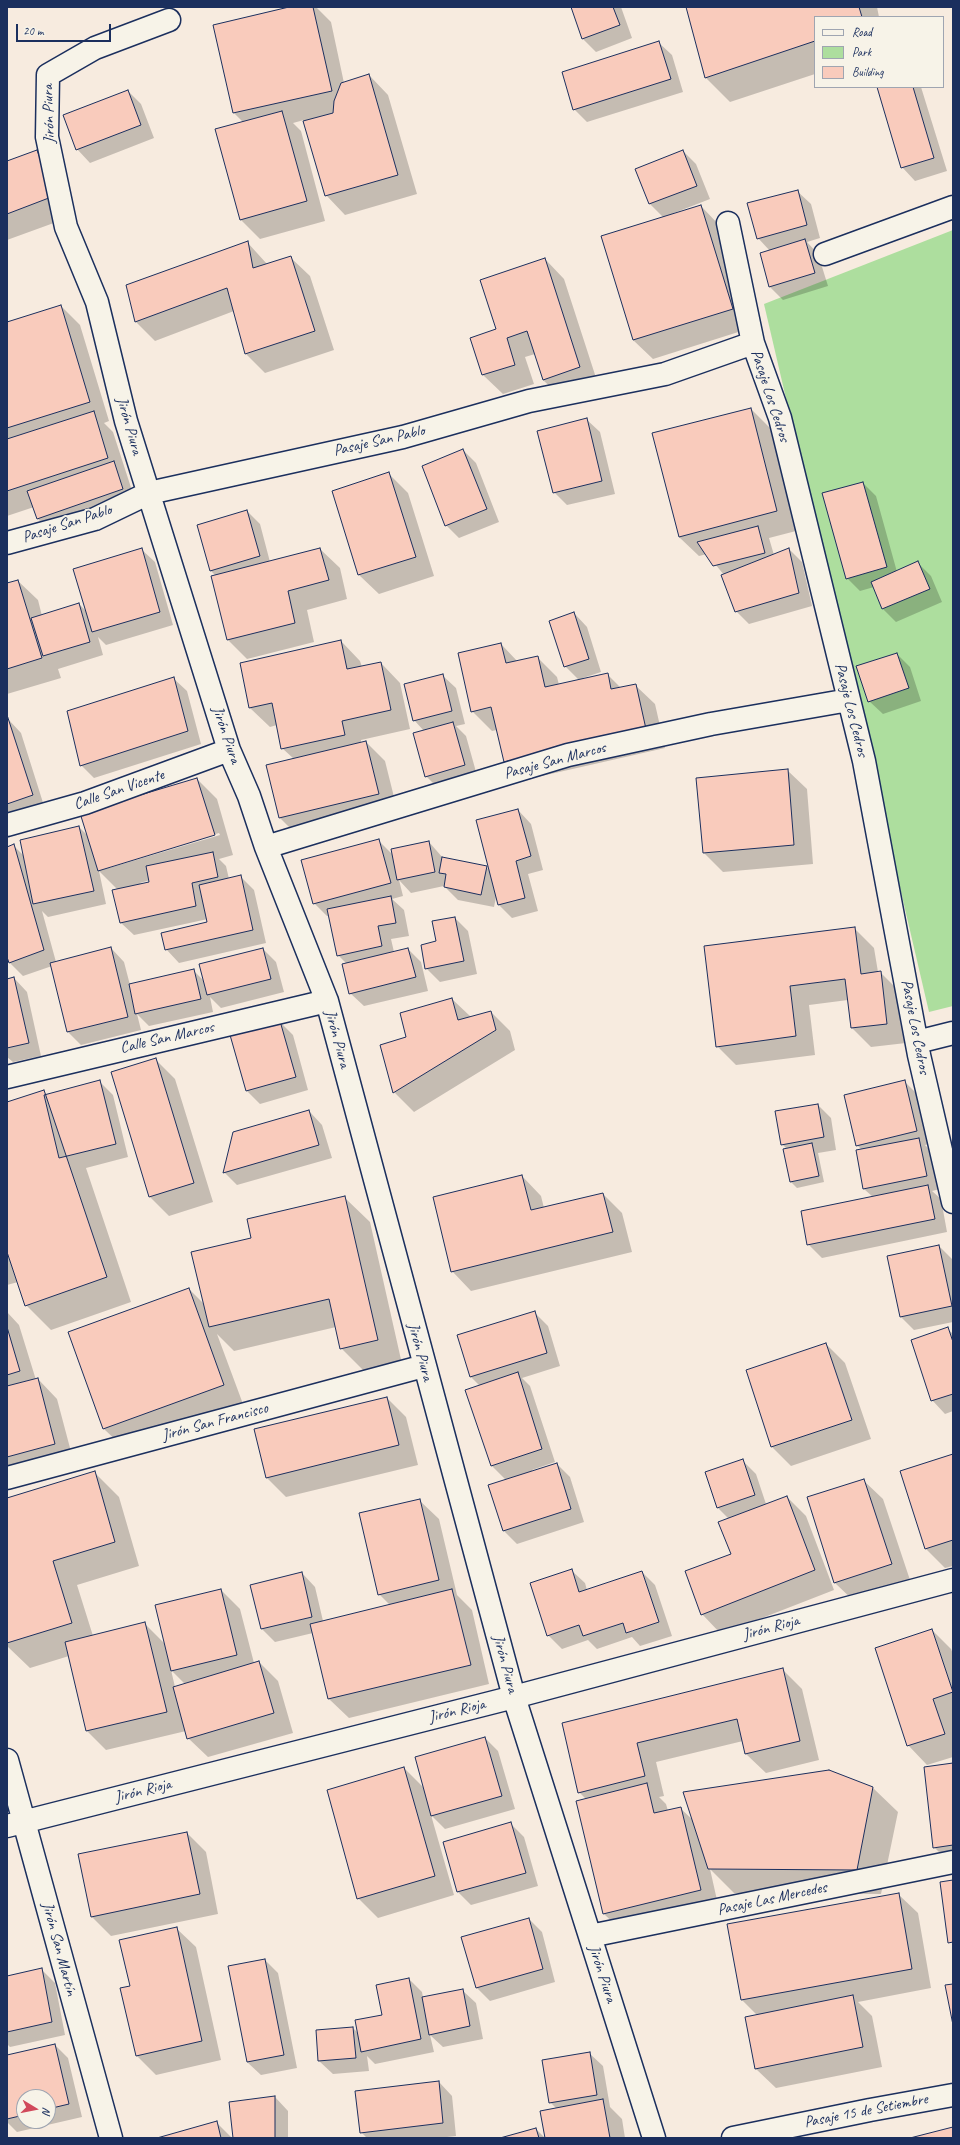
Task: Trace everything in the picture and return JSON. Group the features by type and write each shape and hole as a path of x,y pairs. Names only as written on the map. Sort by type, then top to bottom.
{"street":[{"name":"Jirón Piura","path":"170,20 95,48 48,75 47,137 66,228 97,302 126,421 229,750 249,796 266,847 327,1001 514,1697 654,2138"},
{"path":"825,254 953,207"},
{"name":"Pasaje Los Cedros","path":"728,222 753,343 780,418 864,761 917,1042 953,1202"},
{"name":"Pasaje San Pablo","path":"7,543 95,519 149,493 403,437 529,401 664,374 753,343"},
{"name":"Pasaje San Marcos","path":"266,847 568,755 711,724 849,700"},
{"name":"Calle San Vicente","path":"7,825 85,803 229,750"},
{"name":"Calle San Marcos","path":"7,1077 327,1001"},
{"path":"917,1042 953,1033"},
{"name":"Jirón San Francisco","path":"7,1478 424,1366"},
{"name":"Jirón Rioja","path":"16,1824 514,1697 953,1580"},
{"name":"Jirón San Martín","path":"7,1760 16,1824 111,2138"},
{"name":"Pasaje Las Mercedes","path":"590,1936 953,1862"},
{"name":"Pasaje 15 de Setiembre","path":"733,2138 870,2110 953,2095"}],"green space":[{"path":"953,230 953,1006 929,1012 764,304"}],"building":[{"path":"289,7 313,7 332,91 233,113 213,25"},
{"path":"571,7 613,7 620,25 582,39"},
{"path":"686,7 859,7 862,16 814,16 814,41 705,78"},
{"path":"659,41 671,79 573,110 562,72"},
{"path":"369,74 398,175 325,196 303,121 333,113 334,101 341,83"},
{"path":"877,88 913,88 934,158 901,168"},
{"path":"128,90 141,125 76,150 63,115"},
{"path":"282,111 307,201 240,220 215,129"},
{"path":"37,150 54,196 7,214 7,161"},
{"path":"683,150 697,186 649,204 635,169"},
{"path":"798,190 807,225 757,239 747,203"},
{"path":"701,205 733,309 633,340 601,236"},
{"path":"805,239 815,273 769,287 760,253"},
{"path":"248,241 253,268 291,256 315,331 245,354 227,288 135,322 126,285"},
{"path":"545,258 580,367 543,380 527,331 507,338 515,365 482,375 470,338 496,329 480,280"},
{"path":"61,305 90,402 7,428 7,322"},
{"path":"751,408 777,511 679,537 652,433"},
{"path":"94,411 108,458 7,491 7,439"},
{"path":"587,418 602,481 553,493 537,431"},
{"path":"463,449 487,509 445,526 422,466"},
{"path":"114,461 123,489 37,519 27,491"},
{"path":"389,472 416,557 358,575 332,491"},
{"path":"863,482 887,567 846,579 822,493"},
{"path":"247,510 260,556 210,571 197,525"},
{"path":"758,526 765,553 713,566 697,542"},
{"path":"142,548 160,612 92,632 73,569"},
{"path":"320,548 329,580 288,591 295,623 227,640 211,576"},
{"path":"789,548 799,593 735,612 721,575"},
{"path":"918,561 930,589 882,609 871,582"},
{"path":"18,580 42,658 7,669 7,583"},
{"path":"79,603 90,642 43,656 31,618"},
{"path":"574,612 589,659 564,667 549,621"},
{"path":"341,640 347,669 381,662 391,710 342,721 345,735 281,749 272,703 249,708 240,663"},
{"path":"501,643 506,663 538,656 545,687 608,673 611,689 636,684 646,729 504,762 491,707 471,712 458,653"},
{"path":"897,653 909,688 868,702 856,666"},
{"path":"443,674 452,711 413,721 404,684"},
{"path":"174,677 188,731 80,766 67,711"},
{"path":"8,718 33,795 7,804 7,719"},
{"path":"453,722 465,765 425,777 413,733"},
{"path":"366,741 379,794 279,818 266,765"},
{"path":"788,769 794,845 703,853 696,778"},
{"path":"197,778 215,835 98,871 80,813"},
{"path":"518,809 531,856 516,861 525,898 498,905 476,820"},
{"path":"79,826 94,891 33,904 20,840"},
{"path":"379,839 391,883 313,904 301,860"},
{"path":"429,841 435,872 397,880 391,849"},
{"path":"14,844 44,950 9,963 7,957 7,847"},
{"path":"213,852 218,877 192,883 196,906 120,923 112,890 149,882 146,866"},
{"path":"442,857 487,866 481,895 444,887 446,874 439,873"},
{"path":"241,875 253,930 165,950 161,933 207,922 199,885"},
{"path":"391,896 396,923 378,926 382,946 337,956 327,909"},
{"path":"455,917 464,961 425,969 421,945 436,941 432,921"},
{"path":"855,927 861,974 881,971 887,1024 851,1028 845,979 790,986 796,1036 716,1047 704,946"},
{"path":"111,947 128,1017 67,1032 50,963"},
{"path":"263,948 271,979 207,995 199,964"},
{"path":"408,948 416,977 349,994 342,964"},
{"path":"194,969 201,999 135,1014 129,984"},
{"path":"14,977 29,1043 7,1048 7,979"},
{"path":"452,998 458,1020 491,1011 496,1030 393,1093 380,1045 406,1037 400,1013"},
{"path":"280,1021 296,1077 246,1091 230,1035"},
{"path":"156,1058 194,1183 149,1197 111,1072"},
{"path":"100,1080 116,1144 59,1158 44,1095"},
{"path":"905,1080 917,1131 856,1146 844,1095"},
{"path":"44,1090 107,1277 25,1306 7,1252 7,1102"},
{"path":"818,1104 824,1137 781,1145 775,1111"},
{"path":"309,1110 319,1145 223,1173 233,1132"},
{"path":"919,1138 927,1176 863,1189 856,1150"},
{"path":"812,1143 819,1176 790,1182 783,1149"},
{"path":"522,1175 531,1210 603,1193 613,1232 451,1272 433,1197"},
{"path":"928,1185 935,1219 807,1245 801,1211"},
{"path":"345,1196 378,1340 340,1349 329,1299 209,1327 191,1252 251,1238 247,1219"},
{"path":"939,1245 952,1306 900,1317 887,1256"},
{"path":"189,1288 224,1385 103,1429 68,1332"},
{"path":"535,1311 547,1353 470,1377 457,1335"},
{"path":"7,1327 20,1371 7,1375"},
{"path":"948,1327 953,1342 953,1394 931,1401 911,1340"},
{"path":"826,1343 852,1420 771,1447 746,1370"},
{"path":"518,1372 542,1449 491,1466 465,1390"},
{"path":"38,1378 55,1444 7,1457 7,1386"},
{"path":"387,1397 399,1445 266,1478 254,1429"},
{"path":"953,1454 953,1540 925,1549 900,1471"},
{"path":"743,1459 755,1495 717,1508 705,1472"},
{"path":"557,1463 571,1509 503,1531 488,1485"},
{"path":"95,1471 115,1542 53,1561 72,1623 7,1643 7,1498"},
{"path":"864,1479 892,1564 834,1583 807,1497"},
{"path":"787,1496 815,1570 701,1615 685,1571 731,1554 718,1522"},
{"path":"420,1499 439,1580 378,1595 359,1513"},
{"path":"572,1569 579,1592 642,1571 659,1622 626,1633 623,1623 583,1636 579,1625 547,1636 530,1583"},
{"path":"302,1572 312,1617 261,1629 250,1585"},
{"path":"221,1589 237,1655 171,1671 155,1605"},
{"path":"452,1589 471,1665 328,1699 310,1624"},
{"path":"145,1622 167,1712 86,1731 65,1642"},
{"path":"932,1629 953,1692 933,1699 945,1734 907,1746 875,1648"},
{"path":"259,1661 274,1713 187,1739 173,1687"},
{"path":"783,1668 800,1741 745,1754 737,1719 637,1743 645,1776 578,1793 562,1723"},
{"path":"485,1737 502,1796 431,1816 415,1757"},
{"path":"953,1763 953,1845 933,1848 924,1767"},
{"path":"404,1767 435,1876 357,1899 327,1790"},
{"path":"829,1770 873,1787 857,1870 708,1869 683,1792"},
{"path":"647,1783 654,1813 681,1807 701,1890 603,1914 576,1801"},
{"path":"511,1822 526,1873 457,1892 443,1842"},
{"path":"187,1832 200,1894 91,1917 78,1854"},
{"path":"953,1880 953,1942 948,1943 940,1882"},
{"path":"899,1893 912,1969 741,2000 727,1924"},
{"path":"529,1918 543,1969 476,1988 461,1937"},
{"path":"177,1927 202,2041 136,2056 120,1988 130,1986 119,1940"},
{"path":"265,1959 284,2055 247,2062 228,1966"},
{"path":"42,1968 52,2022 7,2032 7,1976"},
{"path":"409,1978 421,2039 361,2052 355,2020 382,2015 376,1985"},
{"path":"953,1984 953,2025 945,1985"},
{"path":"463,1989 470,2026 429,2035 422,1997"},
{"path":"853,1995 863,2047 755,2069 745,2017"},
{"path":"353,2027 356,2058 318,2061 316,2030"},
{"path":"55,2044 69,2104 56,2107 56,2089 16,2089 16,2117 7,2119 7,2055"},
{"path":"590,2052 597,2095 549,2103 542,2060"},
{"path":"439,2081 443,2123 360,2133 355,2091"},
{"path":"275,2096 275,2138 233,2138 229,2102"},
{"path":"603,2099 610,2138 545,2138 540,2111"},
{"path":"217,2121 221,2138 157,2138"},
{"path":"953,2127 953,2138 910,2138"},
{"path":"536,2128 539,2138 500,2138"}]}
